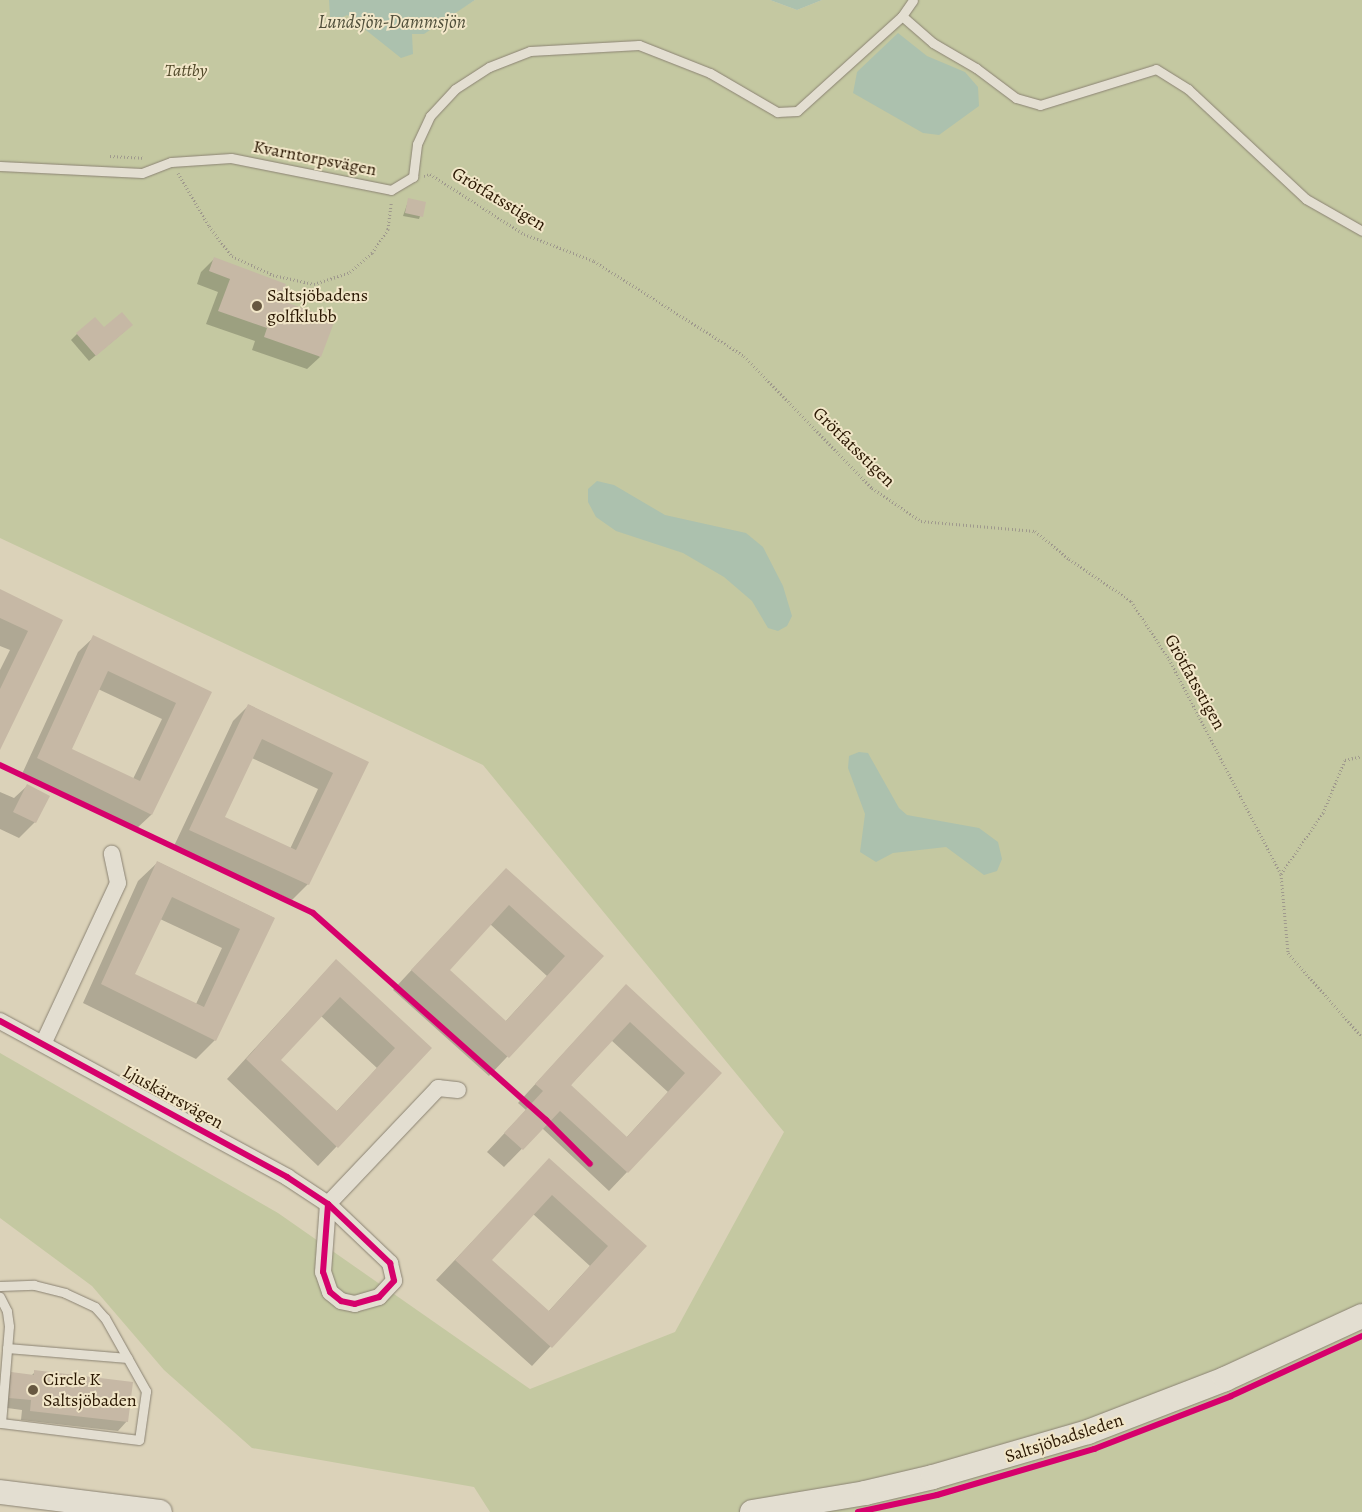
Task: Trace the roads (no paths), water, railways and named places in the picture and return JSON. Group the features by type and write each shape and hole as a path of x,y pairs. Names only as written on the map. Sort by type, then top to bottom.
{"main road":[{"name":"Saltsjöbadsleden","path":"752,1512 865,1493 934,1477 1088,1432 1225,1379 1362,1316"},
{"path":"0,1492 160,1512"}],"street":[{"path":"44,1042 118,883 112,854"},
{"name":"Ljuskärrsvägen","path":"0,1021 44,1042 287,1177 328,1204 390,1263 394,1281 379,1297 354,1304 341,1301 330,1292 323,1272 328,1204"},
{"path":"328,1204 438,1088 458,1090"}],"lane":[{"path":"914,0 902,16 933,43 976,68 1016,98 1040,105 1156,69 1188,89 1306,199 1362,231"},
{"name":"Kvarntorpsvägen","path":"0,166 142,173 171,162 231,158 391,190 414,177 417,144 430,116 455,89 489,68 530,51 639,45 710,73 777,112 797,112 902,16"},
{"path":"0,1286 34,1286 66,1293 95,1307 117,1339 146,1391 139,1440 1,1423 9,1326 7,1311 0,1297"},
{"path":"7,1348 128,1358"}],"water":[{"name":"Lundsjön-Dammsjön","path":"329,0 475,0 424,34 412,34 413,54 401,58 347,15 335,21 330,17"},
{"path":"770,0 822,0 797,10"},
{"path":"898,33 927,56 965,72 978,87 979,106 939,135 923,133 853,93 857,72"},
{"path":"597,481 614,485 665,515 746,533 763,547 783,586 792,616 787,626 778,631 768,628 752,601 724,577 683,553 616,531 596,517 588,502 588,489"},
{"path":"859,752 868,753 899,808 907,815 979,828 998,842 1002,859 997,871 984,875 946,847 893,853 876,862 860,852 865,814 848,768 849,756"}],"place":[{"name":"Saltsjöbadens golfklubb","path":"257,306"},
{"name":"Circle K Saltsjöbaden","path":"33,1390"}],"park label":[{"name":"Tattby","path":"186,70"}]}
